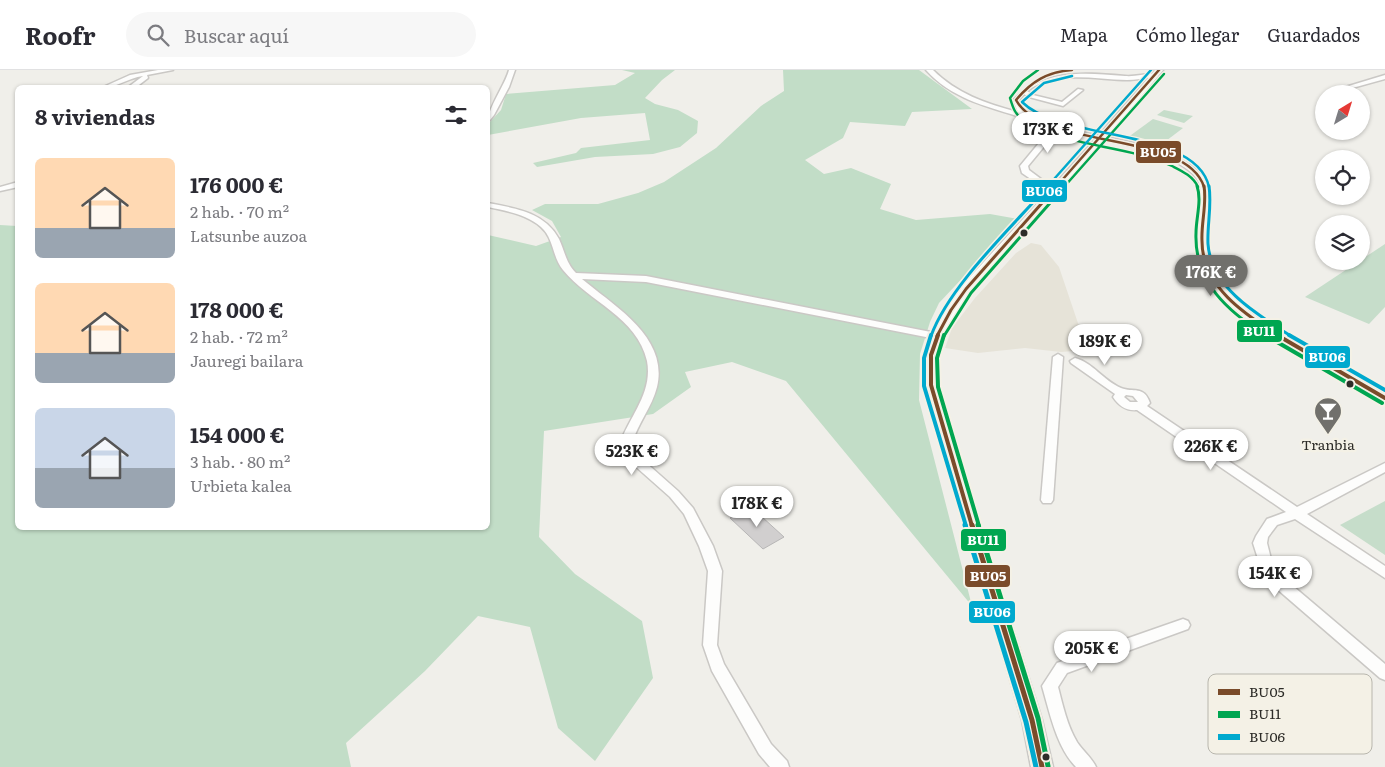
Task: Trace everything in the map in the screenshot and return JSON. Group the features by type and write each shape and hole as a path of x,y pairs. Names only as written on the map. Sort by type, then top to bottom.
{"main road":[{"path":"1042,767 1032,720 930,382 930,363 936,336 947,314 966,289 1101,138 1156,73"}],"street":[{"path":"111,85 132,76 170,70"},
{"path":"490,117 497,108 512,70"},
{"path":"929,70 937,79 963,96 1048,124 1159,153 1178,161 1197,174 1204,185 1202,256 1209,275 1223,294 1258,320 1385,398"},
{"path":"1016,100 1042,74 1073,70 1127,78 1145,86"},
{"path":"134,85 142,78 161,72"},
{"path":"1127,78 1156,73"},
{"path":"1356,85 1385,77"},
{"path":"1023,91 1063,104 1080,90"},
{"path":"1016,100 1040,98"},
{"path":"1016,100 1020,110 1028,116"},
{"path":"1041,182 1025,171 1024,166 1043,143 1043,133 1048,124"},
{"path":"0,189 15,185"},
{"path":"490,205 520,212 544,225 558,244 564,266 639,332 652,362 652,392 629,432 626,443 638,463 674,494 689,511 706,546 715,571 710,645 718,666 765,749 780,767"},
{"path":"574,276 646,279 936,336"},
{"path":"1047,500 1058,357"},
{"path":"1075,360 1121,393 1118,397 1124,404 1140,406 1385,573"},
{"path":"1385,467 1297,513 1272,522 1262,536 1261,551 1265,562 1282,585 1385,673"},
{"path":"1085,765 1070,746 1063,727 1050,686 1053,678 1062,668 1183,625"}],"shaded area":[{"path":"1031,243 1041,245 1059,267 1083,338 1083,345 1073,351 1061,352 1025,348 978,353 945,348 952,328 975,298 1016,253"}],"green space":[{"path":"622,70 675,70 662,80 645,98 655,104 678,110 698,121 697,133 680,147 653,154 595,157 537,167 533,163 576,153 581,148 650,140 645,113 581,118 490,135 490,122 501,110 506,94 615,85 635,73"},
{"path":"783,70 919,70 972,109 912,112 905,126 850,122 843,138 805,160 824,174 851,168 891,184 880,209 916,220 990,214 1018,219 939,303 930,322 920,354 919,400 972,606 786,381 732,362 685,372 691,387 653,414 544,431 539,537 575,574 642,621 653,678 595,761 558,728 530,627 478,616 425,671 346,743 351,767 0,767 0,225 15,226 15,530 490,530 490,235 536,246 561,237 552,221 532,210 545,204 598,204 638,193 664,182 716,148 761,106 784,91"},
{"path":"1164,110 1193,116 1184,123 1157,115"},
{"path":"1153,119 1183,128 1158,147 1127,138"},
{"path":"1385,244 1385,307 1369,324 1305,297 1346,270 1370,270 1370,254"},
{"path":"1385,501 1385,555 1340,525"}],"building":[{"path":"750,506 784,537 763,549 730,518"}],"transit line":[{"name":"BU11","path":"1038,70 1023,81 1010,98 1013,110 1024,120 1040,129 1080,141 1144,155 1185,173 1196,183 1199,192 1196,252 1200,269 1218,297 1237,315 1260,332 1382,403"},
{"name":"BU05","path":"1072,70 1047,74 1034,82 1016,100 1022,110 1035,119 1053,126 1149,149 1175,160 1197,174 1205,188 1202,222 1203,256 1208,272 1221,291 1240,309 1263,326 1385,398"},
{"name":"BU06","path":"1036,767 1026,722 932,417 924,386 924,358 927,345 938,320 961,285 1151,70"},
{"name":"BU05","path":"1042,767 1032,720 931,390 931,355 945,320 966,289 1159,70"},
{"name":"BU11","path":"1048,766 1038,718 944,413 937,383 937,358 950,324 971,293 1164,74"},
{"name":"BU06","path":"1072,76 1050,80 1038,86 1022,102 1029,109 1042,116 1150,143 1172,151 1192,162 1203,172 1209,185 1211,199 1208,243 1210,258 1215,271 1229,290 1248,307 1293,338 1385,390"}],"place":[{"name":"Tranbia","path":"1328,435"}]}
